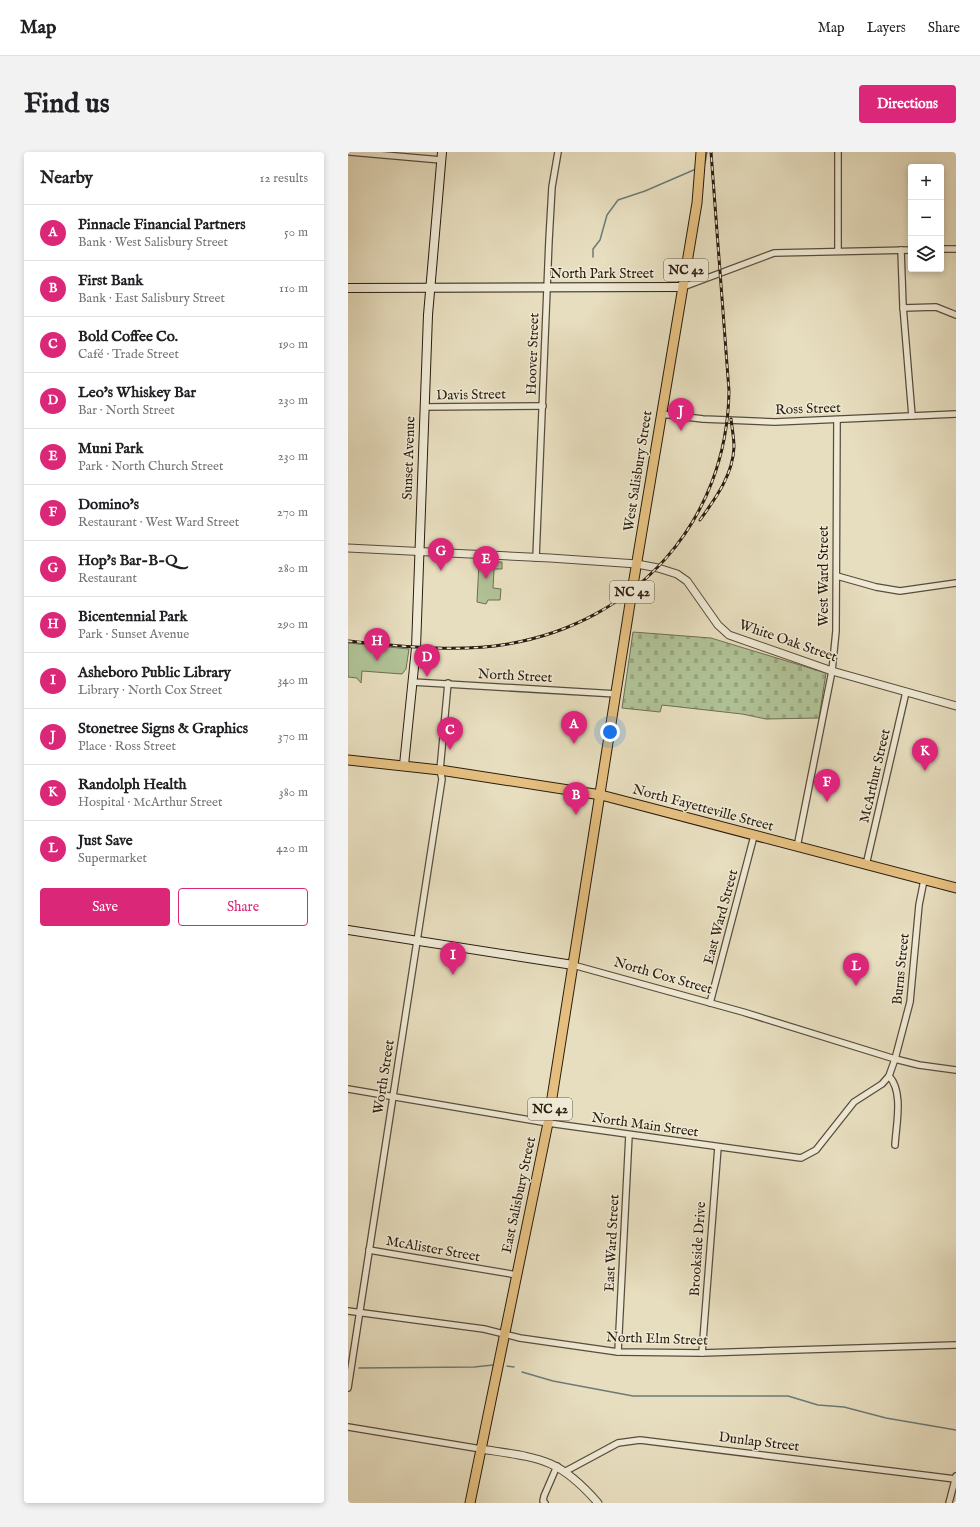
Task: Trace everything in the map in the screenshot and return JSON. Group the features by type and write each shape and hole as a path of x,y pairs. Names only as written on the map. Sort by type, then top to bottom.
{"main road":[{"name":"West Salisbury Street","path":"601,795 661,414 683,287 699,183 701,152"},
{"name":"Sunset Avenue","path":"404,765 416,648 424,407 430,288 442,156"},
{"name":"North Park Street","path":"348,288 683,287"},
{"name":"North Fayetteville Street","path":"348,760 404,765 601,795 956,888"},
{"name":"East Salisbury Street","path":"470,1503 548,1124 601,795"},
{"name":"North Cox Street","path":"348,930 573,965"}],"street":[{"path":"350,152 442,156"},
{"name":"Hoover Street","path":"536,558 552,187 558,152"},
{"path":"838,152 838,250"},
{"path":"944,249 956,249"},
{"name":"North Park Street","path":"683,287 769,254 838,250 908,250"},
{"path":"902,250 903,308 912,416"},
{"path":"903,308 936,307 956,315"},
{"name":"Davis Street","path":"424,407 543,406"},
{"name":"Ross Street","path":"661,414 703,419 774,422 956,414"},
{"name":"West Ward Street","path":"796,847 832,671 836,631 837,420"},
{"name":"White Oak Street","path":"348,548 637,564 658,568 677,574 687,581 718,625 729,634 832,671 956,706"},
{"path":"836,576 876,587 900,591 956,583"},
{"name":"North Street","path":"412,682 617,694"},
{"name":"Worth Street","path":"348,1388 442,780 440,770 448,683"},
{"name":"McArthur Street","path":"866,865 906,692"},
{"name":"East Ward Street","path":"710,1003 754,836"},
{"name":"Burns Street","path":"889,1076 896,1059 910,1002 919,905 924,880"},
{"name":"North Cox Street","path":"573,965 710,1003 896,1059 920,1065 956,1070"},
{"path":"889,1076 895,1082 897,1099 896,1145"},
{"name":"North Main Street","path":"348,1089 548,1124 801,1158 808,1155 818,1145 854,1102 882,1084 889,1076"},
{"name":"East Ward Street","path":"618,1352 629,1135"},
{"name":"Brookside Drive","path":"702,1353 718,1148"},
{"name":"McAlister Street","path":"369,1250 517,1275"},
{"name":"North Elm Street","path":"348,1312 484,1329 505,1333 520,1338 618,1352 702,1353 956,1345"},
{"path":"348,1428 536,1457 566,1471 577,1480 598,1503"},
{"name":"Dunlap Street","path":"566,1471 618,1443 640,1440 956,1477"},
{"path":"545,1503 543,1500 544,1496 557,1466"},
{"path":"948,1503 956,1477"}],"green space":[{"path":"479,562 502,562 502,569 494,569 493,588 501,589 500,600 488,600 486,604 477,602"},
{"path":"633,632 711,638 826,673 819,718 766,719 742,714 662,705 660,712 622,708"},
{"path":"348,643 409,649 406,669 402,674 362,671 361,683 357,678 348,677"}],"waterway":[{"path":"703,165 705,163 707,152"},
{"path":"593,257 593,249 600,240 607,215 618,200 645,191 696,169"},
{"path":"359,1368 474,1367 493,1365"},
{"path":"507,1366 514,1367"},
{"path":"522,1372 553,1381 633,1396 788,1396 818,1405 844,1407 886,1418 956,1430"}],"railway":[{"path":"348,641 428,648 468,648 508,644 554,632 596,614 634,589 666,558 692,523 712,483 724,439 729,391 711,152"},
{"path":"700,520 712,504 727,477 733,457 734,447 731,419"}],"place":[{"name":"Stonetree Signs & Graphics","path":"681,431"},
{"name":"Hop's Bar-B-Q","path":"441,571"},
{"name":"Muni Park","path":"486,579"},
{"name":"Bicentennial Park","path":"377,661"},
{"name":"Leo's Whiskey Bar","path":"427,677"},
{"name":"Pinnacle Financial Partners","path":"574,744"},
{"name":"Bold Coffee Co.","path":"450,750"},
{"name":"Randolph Health","path":"925,771"},
{"name":"Domino's","path":"827,802"},
{"name":"First Bank","path":"576,815"},
{"name":"Asheboro Public Library","path":"453,975"},
{"name":"Just Save","path":"856,986"}]}
